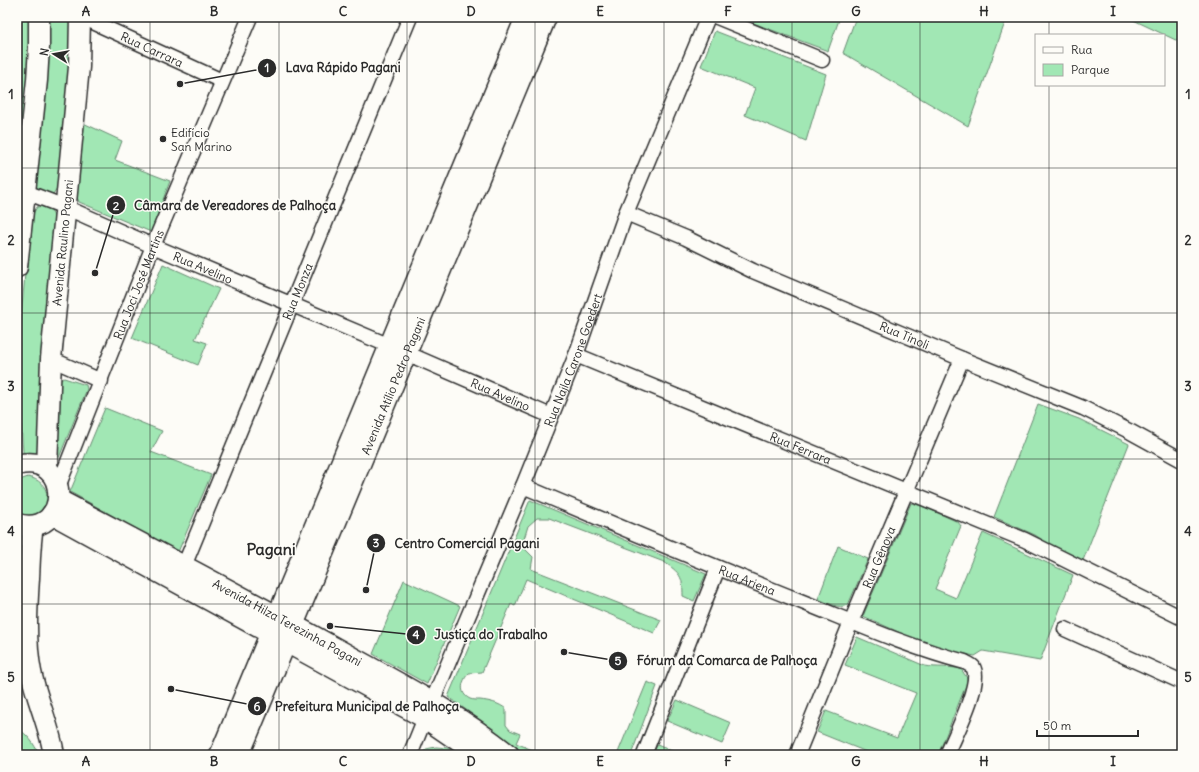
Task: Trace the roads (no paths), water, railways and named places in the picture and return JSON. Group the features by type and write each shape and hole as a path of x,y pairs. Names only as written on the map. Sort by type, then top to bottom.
{"main road":[{"path":"17,267 21,190 38,80 39,17"},
{"name":"Avenida Raulino Pagani","path":"47,469 51,359 79,67 81,17"},
{"name":"Avenida Atílio Pedro Pagani","path":"239,755 282,629 398,349 526,17"},
{"name":"Avenida Atílio Pedro Pagani","path":"398,349 546,17"},
{"path":"17,465 24,463 40,465 47,469 56,480 57,501 41,523 25,525 31,537 27,608 28,650 36,693 49,730 54,755"},
{"name":"Avenida Hilza Terezinha Pagani","path":"57,501 184,566 282,629"},
{"name":"Avenida Hilza Terezinha Pagani","path":"57,501 282,629 429,710 463,721 509,755"},
{"name":"Avenida Atílio Pedro Pagani","path":"220,755 282,629"},
{"name":"Avenida Hilza Terezinha Pagani","path":"429,710 479,755"}],"street":[{"name":"Rua Carrara","path":"81,17 222,81"},
{"name":"Rua Joci José Martins","path":"57,501 101,381 154,246 250,17"},
{"name":"Rua Monza","path":"184,566 410,17"},
{"name":"Rua Najla Carone Goedert","path":"410,755 523,486 550,416 576,355 626,214 708,17"},
{"path":"717,17 822,60"},
{"name":"Rua Avelino","path":"21,190 65,206 154,246 398,349 550,416"},
{"name":"Rua Tínoli","path":"626,214 686,238 753,272 962,360 1083,408 1182,460"},
{"name":"Rua Ferrara","path":"576,355 1025,540 1182,618"},
{"path":"51,359 101,381"},
{"name":"Rua Gênova","path":"797,755 851,622 962,360"},
{"name":"Rua Ariena","path":"523,486 851,622 925,651 965,662 974,668 976,681 972,697 950,754"},
{"path":"644,755 718,568"},
{"path":"1065,629 1182,682"}],"place":[{"name":"Lava Rápido Pagani","path":"180,84"},
{"name":"Edifício San Marino","path":"163,139"},
{"name":"Câmara de Vereadores de Palhoça","path":"95,273"},
{"name":"Centro Comercial Pagani","path":"366,590"},
{"name":"Justiça do Trabalho","path":"330,626"},
{"name":"Fórum da Comarca de Palhoça","path":"564,652"},
{"name":"Prefeitura Municipal de Palhoça","path":"171,689"}],"district":[{"name":"Pagani","path":"271,549"}]}
